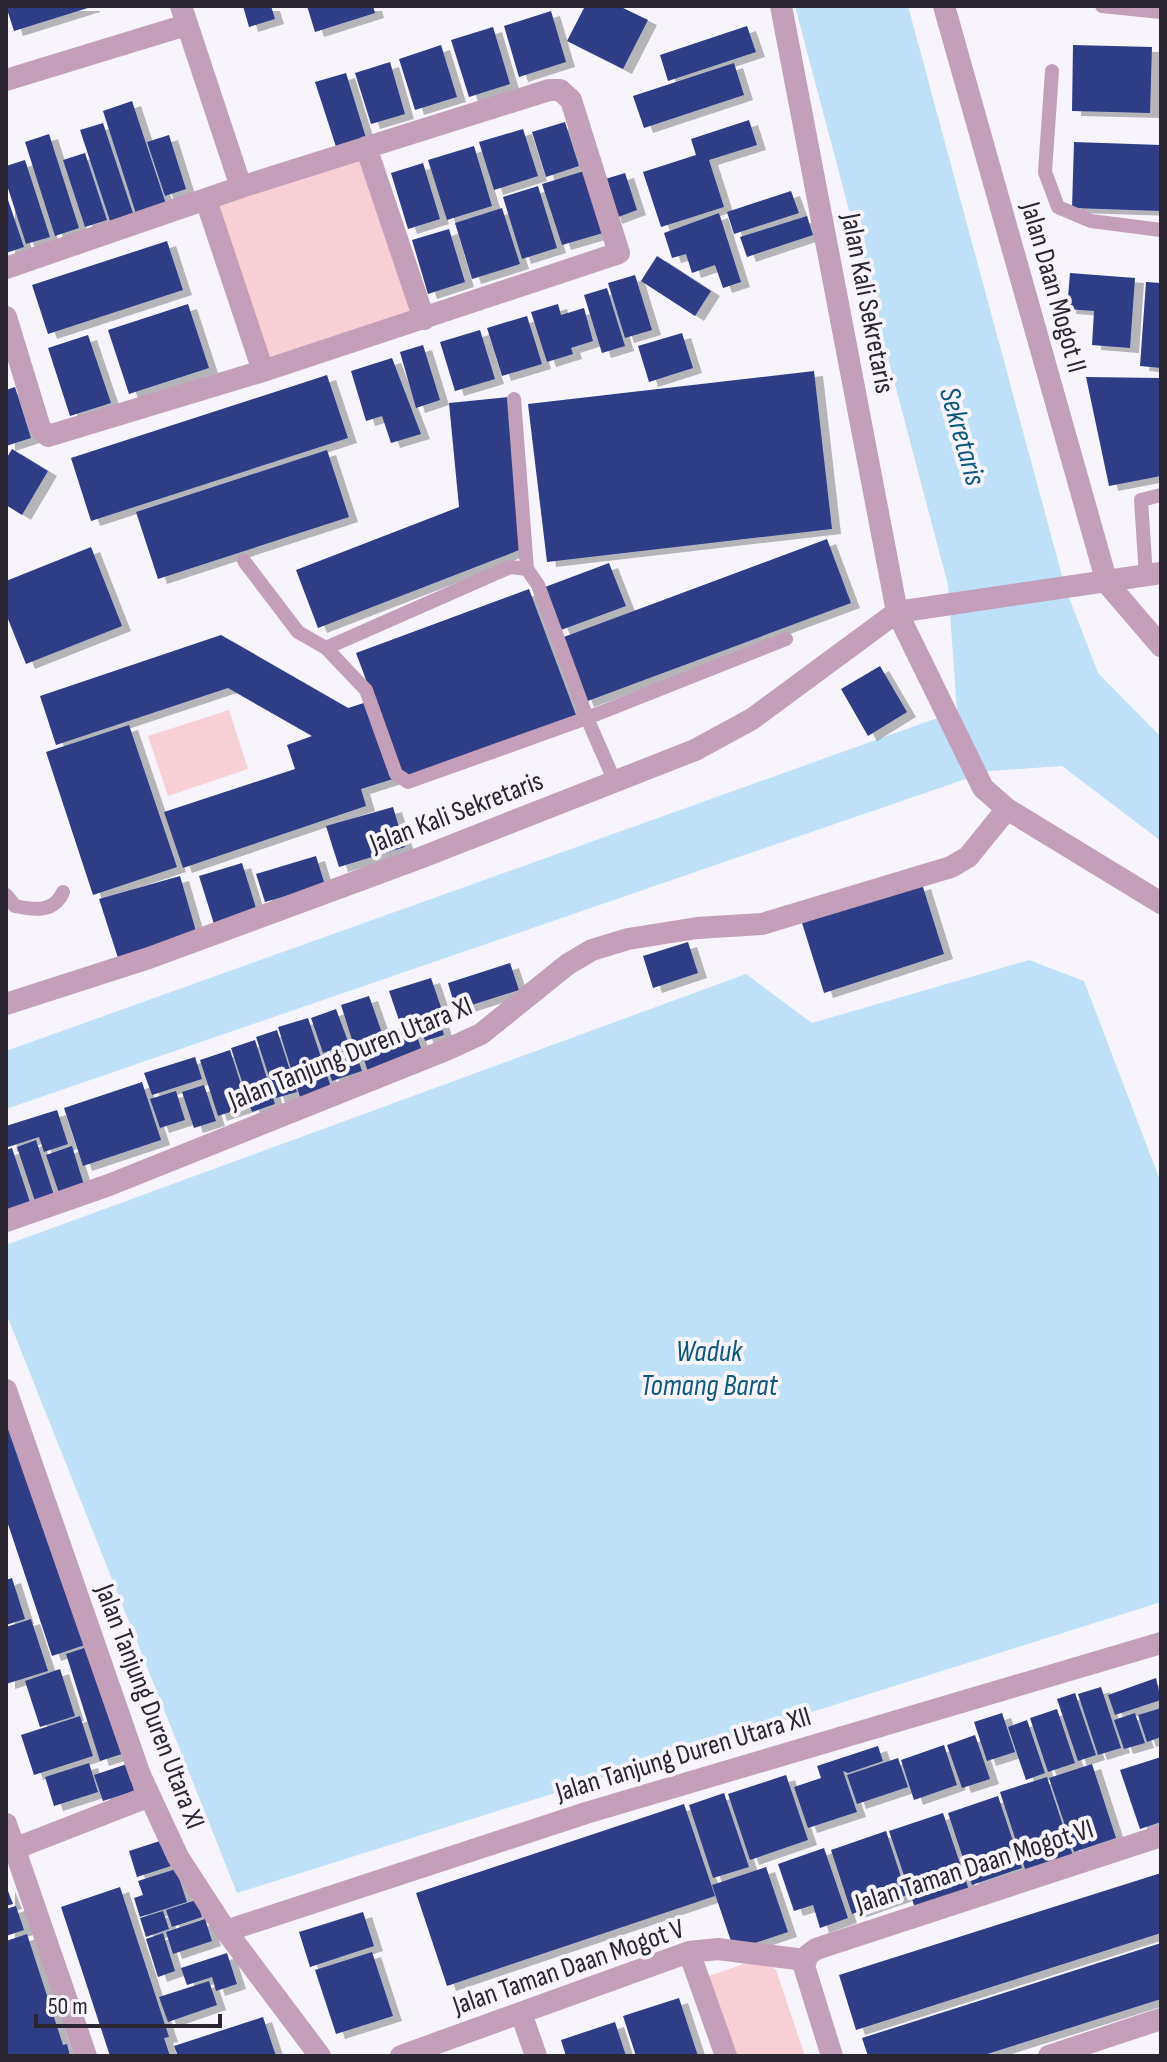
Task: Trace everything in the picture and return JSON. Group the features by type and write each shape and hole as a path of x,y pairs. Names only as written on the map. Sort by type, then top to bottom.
{"street":[{"name":"Jalan Kali Sekretaris","path":"781,6 897,612 983,788 1007,809 1161,903"},
{"name":"Jalan Daan Mogot II","path":"944,6 1107,583"},
{"path":"6,80 184,16 241,187"},
{"path":"6,268 241,187 549,90 560,90 571,100 614,227 619,253 263,371 48,436 40,428 6,317"},
{"path":"366,147 424,319"},
{"path":"206,200 263,371"},
{"path":"897,612 922,605 1084,587 1153,575"},
{"path":"1107,583 1161,646"},
{"name":"Jalan Kali Sekretaris","path":"6,1004 149,958 695,750 752,719 897,612"},
{"name":"Jalan Tanjung Duren Utara XI","path":"6,1221 109,1185 481,1034 568,964 592,950 628,939 697,928 762,924 951,867 968,857 1007,809"},
{"name":"Jalan Tanjung Duren Utara XI","path":"6,1390 73,1588 150,1796 178,1857 226,1931 320,2056"},
{"name":"Jalan Tanjung Duren Utara XII","path":"226,1931 586,1813 1161,1643"},
{"path":"10,1850 150,1796"},
{"path":"6,1824 10,1850 86,2056"},
{"name":"Jalan Taman Daan Mogot VI","path":"806,1958 816,1949 1161,1836"},
{"name":"Jalan Taman Daan Mogot V","path":"401,2056 689,1952 718,1949 806,1958"},
{"path":"689,1952 726,2056"},
{"path":"806,1958 832,2056"},
{"path":"521,2013 536,2056"},
{"path":"1049,2056 1161,2019"}],"lane":[{"path":"1102,6 1161,12"},
{"path":"1052,71 1045,172 1058,207 1091,221 1161,230"},
{"path":"514,399 527,569 538,585 587,718 615,782"},
{"path":"1153,575 1141,500 1161,495"},
{"path":"244,561 298,632 326,648 366,690 396,774 408,782 587,718 786,639"},
{"path":"326,648 510,567 527,569"},
{"path":"6,895 15,906 43,909 59,900 63,892"}],"shaded area":[{"path":"363,154 419,319 266,368 211,202"},
{"path":"229,710 248,769 168,796 148,736"},
{"path":"761,1958 776,1970 805,2056 728,2056 703,1978"}],"water":[{"name":"Sekretaris","path":"795,6 908,6 1065,587 1098,673 1161,737 1161,841 1062,766 989,771 6,1109 6,1051 957,711 948,585"},
{"name":"Waduk Tomang Barat","path":"1029,960 1084,981 1161,1183 1161,1602 237,1893 6,1313 6,1245 746,974 812,1023"}],"building":[{"path":"6,6 91,6 91,7 14,31"},
{"path":"243,6 271,6 275,19 249,27"},
{"path":"307,6 373,6 375,13 315,32"},
{"path":"585,6 619,6 648,20 623,69 567,41"},
{"path":"551,11 566,62 519,77 504,26"},
{"path":"747,26 756,52 668,81 660,55"},
{"path":"493,27 510,84 469,97 451,40"},
{"path":"441,45 457,97 415,110 399,59"},
{"path":"1073,45 1152,47 1150,113 1072,111"},
{"path":"390,62 405,114 371,124 355,73"},
{"path":"734,63 744,95 644,128 633,96"},
{"path":"346,73 367,141 337,150 315,82"},
{"path":"132,101 168,210 138,220 103,111"},
{"path":"749,120 757,145 709,160 724,207 661,227 643,172 696,155 691,139"},
{"path":"565,122 579,166 546,177 532,132"},
{"path":"103,123 135,219 112,227 80,130"},
{"path":"523,129 538,176 494,190 479,142"},
{"path":"49,134 79,228 55,236 25,142"},
{"path":"169,135 186,189 165,196 147,142"},
{"path":"1074,142 1161,145 1161,211 1072,208"},
{"path":"474,146 492,206 447,220 428,160"},
{"path":"85,153 107,220 85,227 63,160"},
{"path":"25,160 50,237 26,244 6,182 6,166"},
{"path":"423,163 440,219 408,229 391,173"},
{"path":"584,171 603,233 562,245 542,184"},
{"path":"625,173 637,210 613,219 602,180"},
{"path":"538,186 557,248 522,259 503,197"},
{"path":"791,191 799,213 734,234 727,212"},
{"path":"6,194 24,247 6,253"},
{"path":"502,208 520,264 472,279 455,223"},
{"path":"719,213 741,282 723,288 715,265 692,273 686,254 672,258 664,233"},
{"path":"807,216 813,235 747,257 740,237"},
{"path":"449,229 465,282 428,294 412,240"},
{"path":"167,241 183,290 48,334 32,285"},
{"path":"657,256 711,291 695,316 641,281"},
{"path":"1070,273 1135,278 1130,348 1092,345 1094,311 1067,309"},
{"path":"635,275 652,330 625,338 608,283"},
{"path":"1146,282 1161,283 1161,368 1140,366"},
{"path":"607,288 625,346 602,353 584,295"},
{"path":"188,304 209,368 129,394 108,330"},
{"path":"558,304 561,315 584,308 593,341 571,348 573,354 547,362 531,312"},
{"path":"527,316 542,364 502,376 487,328"},
{"path":"480,330 495,379 455,391 440,342"},
{"path":"682,333 693,368 649,382 638,346"},
{"path":"88,335 111,403 70,416 48,348"},
{"path":"423,345 440,400 416,408 400,352"},
{"path":"392,358 421,434 391,443 382,416 366,421 351,371"},
{"path":"814,371 832,529 547,562 528,404"},
{"path":"327,375 348,438 91,521 71,458"},
{"path":"1086,377 1161,378 1161,476 1109,486"},
{"path":"15,387 31,438 6,446 6,390"},
{"path":"509,397 522,549 318,628 296,570 459,507 449,403"},
{"path":"12,449 48,471 22,515 6,505 6,459"},
{"path":"327,450 349,517 158,579 136,512"},
{"path":"827,539 851,603 585,702 561,638"},
{"path":"91,547 122,626 26,664 6,614 6,581"},
{"path":"609,563 626,606 561,630 545,587"},
{"path":"529,589 576,715 403,779 356,653"},
{"path":"221,635 348,708 367,702 393,779 361,789 366,806 183,868 164,812 295,769 287,745 312,736 228,688 56,745 40,696"},
{"path":"880,666 907,712 868,736 841,689"},
{"path":"129,725 177,867 93,895 46,752"},
{"path":"393,807 405,847 339,867 326,826"},
{"path":"316,856 325,885 265,902 256,874"},
{"path":"242,863 257,911 214,924 199,876"},
{"path":"180,876 198,938 119,961 99,899"},
{"path":"922,884 944,954 824,993 802,923"},
{"path":"688,942 698,973 653,988 643,956"},
{"path":"510,963 519,990 456,1010 448,983"},
{"path":"431,978 443,1013 438,1014 444,1035 425,1041 419,1020 401,1026 389,991"},
{"path":"369,996 382,1033 372,1037 413,1024 423,1054 368,1072 358,1041 353,1043 341,1005"},
{"path":"336,1009 349,1044 323,1053 311,1018"},
{"path":"308,1018 331,1087 300,1097 278,1027"},
{"path":"277,1030 297,1092 276,1098 256,1037"},
{"path":"255,1040 275,1104 252,1112 231,1048"},
{"path":"354,1047 362,1071 332,1081 324,1057"},
{"path":"230,1050 248,1106 218,1116 200,1060"},
{"path":"195,1057 202,1079 152,1095 144,1073"},
{"path":"142,1082 161,1140 83,1166 64,1108"},
{"path":"204,1085 216,1121 194,1128 182,1092"},
{"path":"176,1091 185,1120 160,1128 150,1099"},
{"path":"57,1110 68,1144 44,1152 39,1137 8,1147 6,1126"},
{"path":"36,1140 54,1195 35,1201 17,1147"},
{"path":"72,1146 84,1185 59,1193 46,1155"},
{"path":"12,1148 30,1202 6,1210 6,1150"},
{"path":"6,1402 88,1644 52,1656 6,1518"},
{"path":"12,1578 25,1619 6,1625 6,1580"},
{"path":"31,1619 48,1671 6,1684 6,1627"},
{"path":"93,1645 128,1752 100,1761 66,1654"},
{"path":"60,1669 75,1716 40,1727 25,1681"},
{"path":"1156,1678 1161,1700 1115,1715 1108,1695"},
{"path":"1101,1687 1121,1748 1098,1755 1078,1694"},
{"path":"1075,1693 1096,1755 1078,1761 1057,1699"},
{"path":"1161,1708 1161,1737 1147,1742 1138,1715"},
{"path":"1057,1709 1075,1763 1048,1772 1030,1718"},
{"path":"1002,1713 1015,1752 987,1761 974,1722"},
{"path":"1135,1713 1145,1743 1124,1749 1114,1720"},
{"path":"80,1716 93,1756 34,1775 21,1735"},
{"path":"1027,1720 1045,1773 1026,1780 1008,1727"},
{"path":"975,1735 990,1779 962,1788 947,1745"},
{"path":"944,1745 957,1785 914,1800 901,1760"},
{"path":"878,1746 883,1761 848,1773 843,1771 857,1812 808,1828 794,1787 821,1778 817,1766"},
{"path":"1161,1757 1161,1822 1140,1829 1120,1770"},
{"path":"898,1758 908,1787 857,1804 847,1775"},
{"path":"89,1763 98,1792 54,1806 45,1777"},
{"path":"127,1764 134,1791 103,1801 94,1775"},
{"path":"1092,1764 1116,1838 1074,1852 1049,1778"},
{"path":"786,1775 808,1840 750,1860 728,1794"},
{"path":"1047,1777 1074,1859 1027,1875 1000,1792"},
{"path":"724,1793 749,1867 713,1878 689,1805"},
{"path":"998,1796 1022,1868 972,1885 948,1813"},
{"path":"684,1804 715,1896 447,1986 416,1893"},
{"path":"943,1813 969,1890 915,1908 889,1831"},
{"path":"886,1831 907,1895 852,1914 831,1850"},
{"path":"163,1840 171,1866 137,1877 129,1851"},
{"path":"824,1848 848,1918 820,1928 813,1905 794,1911 778,1864"},
{"path":"766,1867 788,1932 734,1950 712,1885"},
{"path":"176,1869 187,1902 140,1917 134,1898 143,1895 138,1881"},
{"path":"1161,1873 1161,1933 856,2030 839,1975"},
{"path":"6,1886 13,1904 6,1906"},
{"path":"120,1887 169,2037 164,2038 170,2056 110,2056 61,1907"},
{"path":"196,1900 202,1917 172,1927 166,1910"},
{"path":"16,1906 24,1930 6,1936 6,1909"},
{"path":"163,1911 169,1929 146,1937 140,1918"},
{"path":"363,1912 374,1946 310,1967 299,1932"},
{"path":"205,1919 212,1941 173,1954 166,1932"},
{"path":"163,1933 175,1971 158,1977 146,1939"},
{"path":"27,1934 63,2045 67,2044 70,2056 6,2056 6,1941"},
{"path":"1161,1943 1161,1999 981,2056 868,2056 862,2038"},
{"path":"372,1952 393,2016 336,2034 315,1970"},
{"path":"227,1953 237,1984 216,1991 212,1977 187,1985 181,1968"},
{"path":"209,1981 217,2005 168,2022 159,1997"},
{"path":"679,1998 698,2056 636,2056 623,2016"},
{"path":"263,2017 276,2056 178,2056 174,2046"},
{"path":"615,2022 626,2056 566,2056 561,2040"}]}
